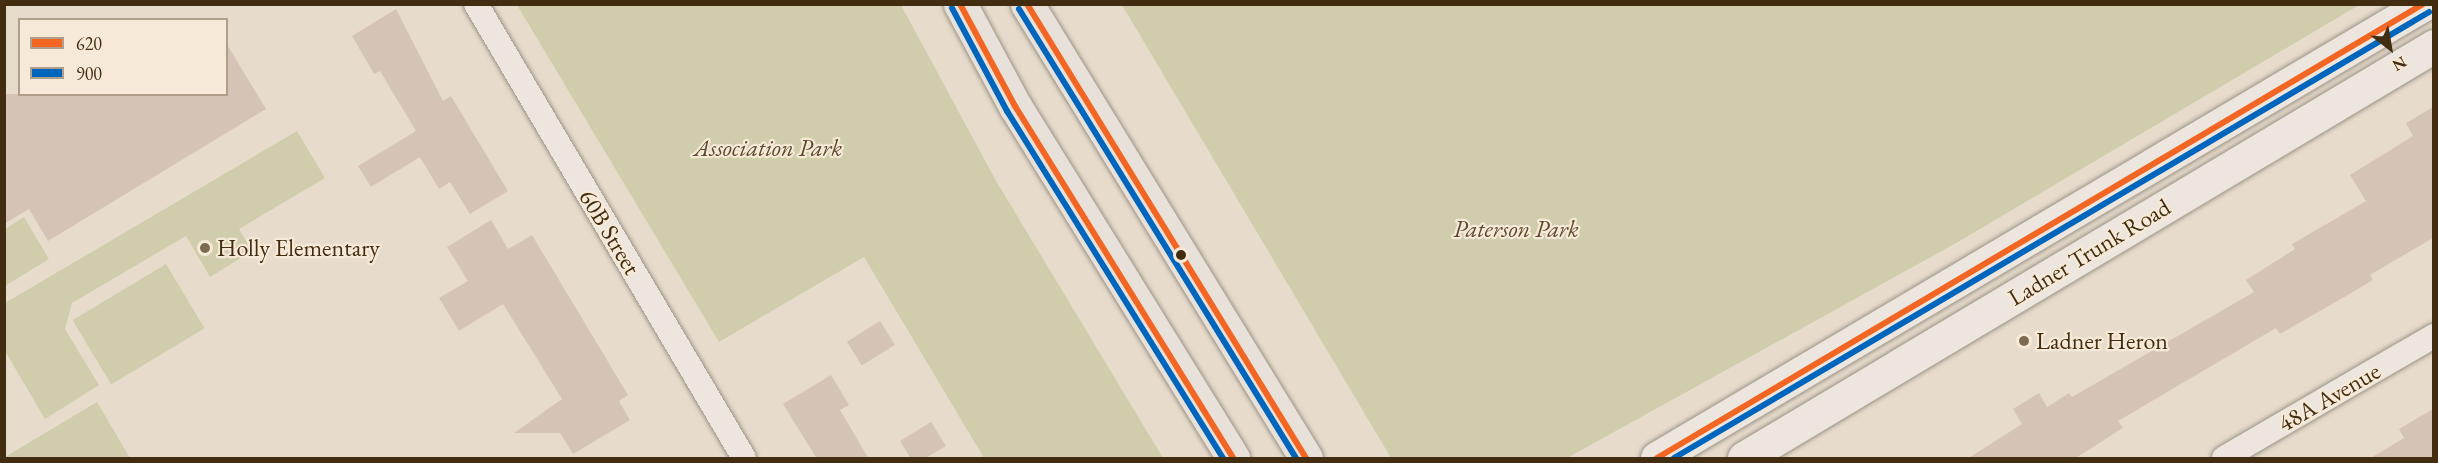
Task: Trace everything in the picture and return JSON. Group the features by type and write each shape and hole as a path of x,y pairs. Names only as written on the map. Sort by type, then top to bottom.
{"highway":[{"path":"960,4 1015,106 1233,459"},
{"path":"1027,4 1306,459"}],"main road":[{"name":"Ladner Trunk Road","path":"1657,459 2424,4"},
{"name":"Ladner Trunk Road","path":"1744,459 2433,46"}],"street":[{"name":"60B Street","path":"476,4 744,459"},
{"name":"48A Avenue","path":"2224,459 2433,336"}],"green space":[{"name":"Association Park","path":"517,5 901,5 995,179 1163,458 984,458 864,257 719,342"},
{"name":"Paterson Park","path":"1122,5 2359,5 1958,242 1567,458 1391,458"},
{"path":"297,131 325,178 239,229 252,251 210,277 186,236 72,303 65,329 99,385 45,419 5,351 5,303"},
{"path":"24,217 49,259 5,286 5,229"},
{"path":"166,264 205,328 111,384 73,320"},
{"path":"97,402 130,458 5,458 5,457"}],"building":[{"path":"396,9 443,101 451,96 508,191 470,214 450,182 439,189 420,157 371,187 358,166 416,131 380,71 374,74 352,36"},
{"path":"228,46 266,109 48,241 29,209 4,224 4,94 18,94 18,96 228,96"},
{"path":"2433,107 2433,238 2370,275 2373,280 2346,296 2280,334 2276,328 2118,421 2123,428 2074,459 1967,459 2022,424 2013,409 2039,393 2047,407 2069,393 2072,397 2254,292 2246,280 2295,249 2292,244 2366,201 2350,175 2413,136 2406,123"},
{"path":"491,220 508,249 532,235 628,395 619,401 630,420 573,454 560,433 514,433 562,399 503,304 459,331 439,298 468,281 447,247"},
{"path":"880,321 895,345 862,365 847,342"},
{"path":"831,375 849,405 840,410 869,459 817,459 783,404"},
{"path":"2433,409 2433,459 2369,459 2404,438 2399,429"},
{"path":"931,422 946,446 924,459 911,459 900,441"}],"transit line":[{"name":"620","path":"960,4 1015,106 1233,458"},
{"name":"620","path":"1027,4 1306,458"},
{"name":"620","path":"1657,458 2423,4"},
{"name":"900","path":"952,8 1007,111 1223,458"},
{"name":"900","path":"1019,9 1296,458"},
{"name":"900","path":"1674,458 2429,12"}],"place":[{"name":"Holly Elementary","path":"205,248"},
{"name":"Ladner Heron","path":"2024,341"}]}
